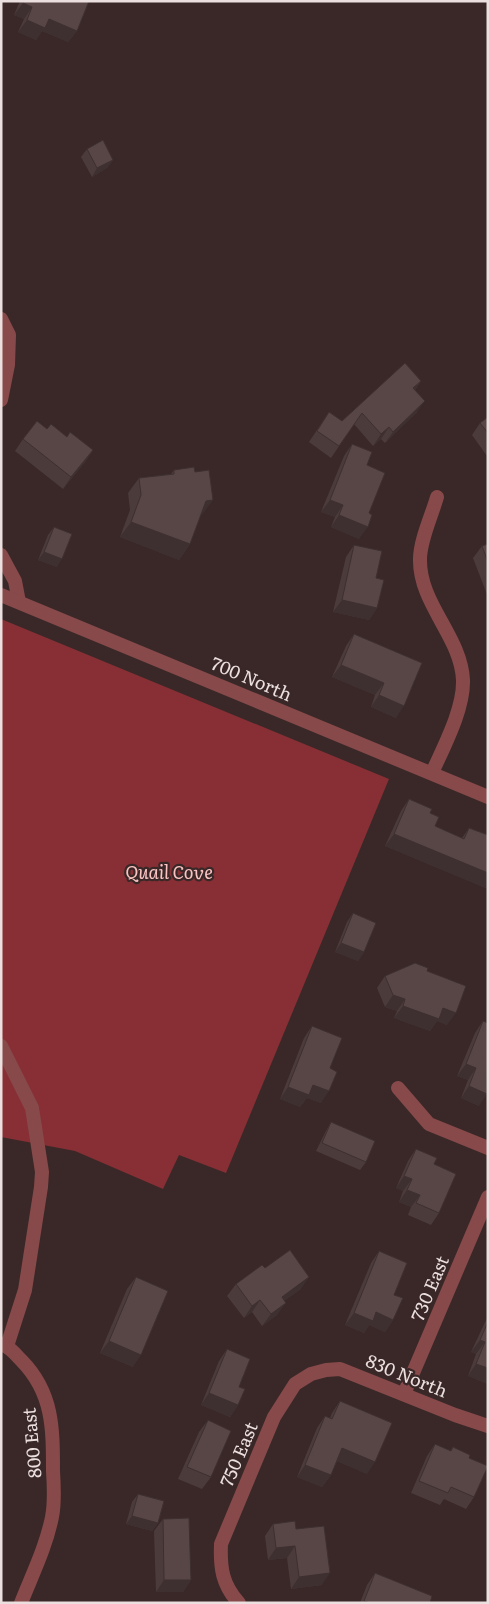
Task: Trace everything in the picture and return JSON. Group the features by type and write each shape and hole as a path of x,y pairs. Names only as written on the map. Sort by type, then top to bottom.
{"street":[{"path":"1,319 9,335 8,365 1,400"},
{"path":"432,773 456,714 461,698 463,681 457,653 429,599 423,581 420,558 438,496"},
{"path":"1,555 15,581 19,602"},
{"name":"700 North","path":"1,594 488,797"},
{"name":"800 East","path":"1,1046 32,1108 42,1172 25,1290 4,1345 30,1369 44,1394 50,1417 53,1451 53,1514 42,1550 20,1603"},
{"path":"398,1088 430,1124 488,1148"},
{"name":"730 East","path":"404,1394 488,1197"},
{"name":"830 North","path":"311,1374 340,1369 488,1426"},
{"name":"750 East","path":"239,1603 226,1586 220,1561 221,1544 274,1417 294,1384 311,1374"}],"green space":[{"name":"Quail Cove","path":"1,619 389,779 226,1173 179,1155 163,1189 75,1151 1,1137"}],"building":[{"path":"23,1 89,1 77,31 49,19 45,28 27,20 32,7 23,3"},
{"path":"103,140 113,160 97,168 87,149"},
{"path":"405,363 421,381 413,388 425,401 393,432 389,427 381,434 362,413 339,446 317,431 329,412 342,421"},
{"path":"488,417 488,433 480,423"},
{"path":"37,421 47,429 51,424 67,437 70,432 93,450 71,477 23,439"},
{"path":"352,444 372,452 367,465 385,473 369,513 372,515 368,527 339,515 343,505 330,500"},
{"path":"194,467 195,472 209,470 213,500 206,501 190,544 131,522 141,495 139,478 174,474 174,470"},
{"path":"54,527 72,534 62,559 44,552"},
{"path":"488,544 488,562 482,546"},
{"path":"354,545 382,551 376,578 384,580 377,608 342,600"},
{"path":"354,634 422,663 404,706 379,695 384,683 341,665"},
{"path":"409,799 432,809 430,813 439,817 435,826 464,839 469,828 488,835 488,873 394,834"},
{"path":"353,913 376,923 364,952 341,943"},
{"path":"415,963 428,968 427,971 466,986 456,1013 443,1008 439,1019 403,1006 405,999 393,995 385,976"},
{"path":"483,1021 488,1023 487,1094 469,1086 476,1068 466,1064"},
{"path":"312,1026 342,1038 330,1068 337,1072 329,1091 313,1085 309,1095 288,1087"},
{"path":"331,1122 375,1141 366,1162 322,1143"},
{"path":"416,1149 437,1158 434,1164 456,1174 439,1213 416,1203 420,1195 407,1190 412,1179 404,1176"},
{"path":"290,1250 309,1277 282,1297 286,1303 271,1314 260,1300 252,1306 236,1284 262,1265 265,1268"},
{"path":"379,1251 407,1263 394,1295 403,1298 393,1320 376,1312 373,1321 354,1313"},
{"path":"136,1277 168,1291 141,1355 109,1341"},
{"path":"488,1322 488,1368 476,1364 485,1342 480,1340"},
{"path":"227,1349 250,1359 239,1387 245,1389 238,1405 209,1393"},
{"path":"340,1401 392,1423 375,1462 342,1448 331,1475 305,1465 325,1416 332,1419"},
{"path":"208,1420 231,1431 211,1477 187,1467"},
{"path":"435,1444 451,1451 453,1447 470,1455 469,1458 488,1466 474,1497 451,1487 448,1493 419,1481"},
{"path":"138,1494 164,1501 158,1523 132,1516"},
{"path":"189,1518 191,1580 164,1580 163,1519"},
{"path":"295,1521 296,1529 324,1526 330,1573 299,1577 295,1546 276,1548 273,1524"},
{"path":"375,1573 432,1596 430,1603 370,1603 364,1601"}]}
